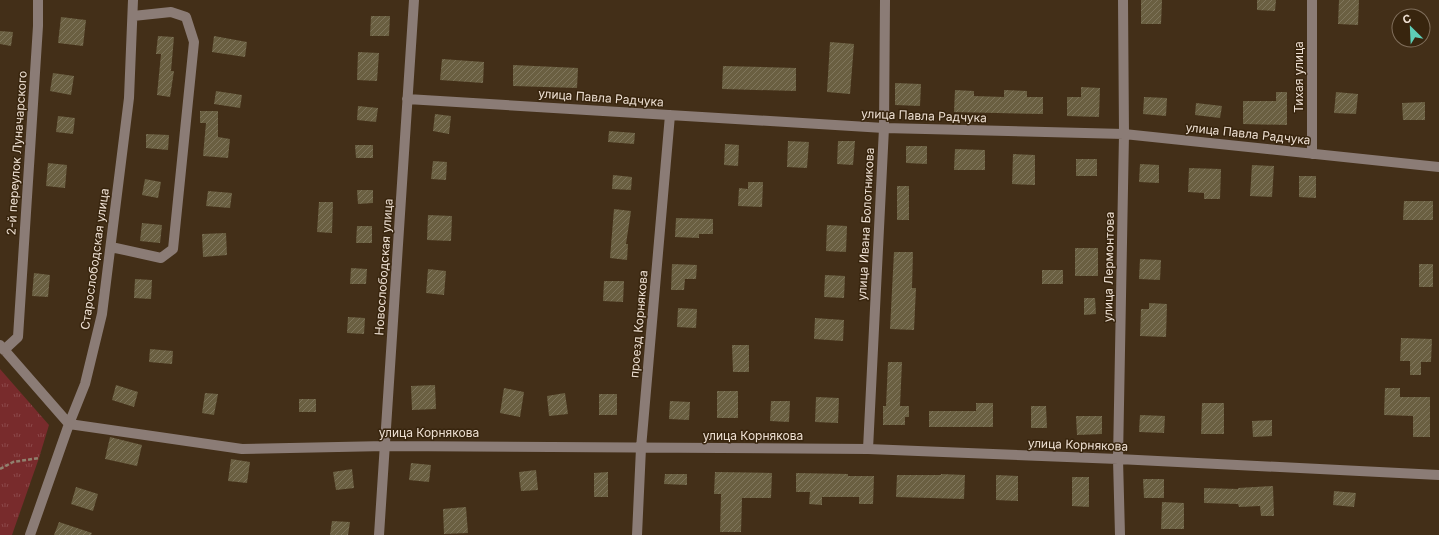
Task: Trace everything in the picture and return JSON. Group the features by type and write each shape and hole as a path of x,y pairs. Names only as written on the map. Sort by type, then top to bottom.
{"street":[{"name":"2-й переулок Луначарского","path":"2,347 18,337 38,26 38,0"},
{"name":"Старослободская улица","path":"30,535 69,424 85,384 102,314 129,98 133,0"},
{"name":"Новослободская улица","path":"379,535 414,0"},
{"name":"улица Ивана Болотникова","path":"868,449 884,128 885,0"},
{"name":"улица Лермонтова","path":"1120,535 1118,459 1124,134 1124,0"},
{"name":"Тихая улица","path":"1312,0 1312,154"},
{"path":"110,247 161,258 173,249 194,42 186,17 171,12 133,16"},
{"name":"улица Павла Радчука","path":"407,99 884,128 1124,134 1439,167"},
{"name":"проезд Корнякова","path":"637,535 641,448 670,115"},
{"path":"2,347 69,424"},
{"name":"улица Корнякова","path":"69,424 242,449 386,446 868,449 1118,459 1439,475"}],"path":[{"path":"0,469 13,462 39,458"}],"green space":[{"path":"0,369 49,425 12,535 0,535"}],"building":[{"path":"1141,0 1162,0 1161,24 1141,24"},
{"path":"1257,0 1276,0 1275,11 1257,10"},
{"path":"1339,0 1359,0 1358,25 1338,24"},
{"path":"371,16 390,16 389,36 370,36"},
{"path":"61,17 86,20 83,46 58,43"},
{"path":"0,31 13,32 11,46 0,44"},
{"path":"158,36 174,37 171,71 174,71 170,97 157,95 161,54 156,54"},
{"path":"214,36 247,42 245,57 212,52"},
{"path":"830,42 854,44 850,94 827,92"},
{"path":"358,52 379,53 377,81 357,80"},
{"path":"442,59 484,62 483,83 440,80"},
{"path":"513,65 578,68 577,88 513,86"},
{"path":"723,66 796,68 796,91 722,89"},
{"path":"53,73 74,76 71,95 50,91"},
{"path":"895,83 921,84 920,106 895,105"},
{"path":"1081,87 1100,88 1099,117 1067,116 1067,97 1081,97"},
{"path":"955,90 974,91 974,96 1004,97 1004,90 1027,91 1027,97 1043,97 1043,114 954,112"},
{"path":"216,91 242,95 240,108 214,104"},
{"path":"1276,92 1287,92 1287,125 1243,124 1243,101 1276,101"},
{"path":"1336,92 1358,94 1356,114 1334,113"},
{"path":"1144,97 1167,98 1166,116 1143,114"},
{"path":"1425,102 1425,120 1403,120 1402,103"},
{"path":"1196,103 1222,106 1220,118 1195,115"},
{"path":"358,106 378,108 376,122 357,120"},
{"path":"200,111 218,111 218,137 230,139 228,158 203,156 206,123 200,123"},
{"path":"435,114 451,116 449,134 433,131"},
{"path":"58,116 75,118 73,134 56,132"},
{"path":"609,131 635,133 634,144 608,142"},
{"path":"146,134 169,135 168,150 146,148"},
{"path":"788,141 809,142 807,168 787,167"},
{"path":"838,141 855,141 853,165 837,164"},
{"path":"725,144 739,145 738,166 724,165"},
{"path":"355,145 373,145 373,158 356,158"},
{"path":"906,146 927,146 927,164 906,163"},
{"path":"955,149 985,150 985,170 954,170"},
{"path":"1013,154 1035,155 1035,185 1012,184"},
{"path":"1076,159 1097,159 1097,176 1076,176"},
{"path":"433,161 447,162 446,180 431,179"},
{"path":"48,163 67,165 65,188 46,186"},
{"path":"1140,164 1159,165 1159,183 1139,182"},
{"path":"1252,165 1274,166 1272,197 1250,196"},
{"path":"1189,168 1221,169 1220,199 1204,199 1204,193 1188,192"},
{"path":"613,175 632,177 631,190 612,189"},
{"path":"1299,176 1316,176 1316,198 1299,197"},
{"path":"145,179 161,182 158,198 142,195"},
{"path":"748,182 763,182 762,207 738,206 739,188 748,189"},
{"path":"897,186 909,186 909,220 897,220"},
{"path":"357,190 373,190 373,203 358,204"},
{"path":"208,191 232,193 230,208 206,206"},
{"path":"1404,201 1433,201 1433,220 1403,220"},
{"path":"319,202 333,202 332,233 317,232"},
{"path":"614,209 631,211 626,244 628,244 627,260 610,258"},
{"path":"428,215 452,216 451,241 427,240"},
{"path":"676,218 713,219 713,234 699,234 699,238 675,237"},
{"path":"142,223 162,225 160,243 140,241"},
{"path":"827,225 847,226 846,252 826,251"},
{"path":"357,226 372,226 372,243 356,243"},
{"path":"226,233 227,255 203,257 202,234"},
{"path":"1075,248 1098,248 1098,276 1075,276"},
{"path":"894,252 913,252 912,288 916,288 914,330 890,329"},
{"path":"1140,259 1161,260 1160,280 1139,279"},
{"path":"672,264 697,265 696,279 685,279 684,290 671,290"},
{"path":"1419,264 1433,264 1433,287 1419,287"},
{"path":"351,268 367,269 366,284 350,284"},
{"path":"428,269 446,271 444,295 426,293"},
{"path":"1042,270 1063,270 1063,284 1042,284"},
{"path":"34,273 50,275 48,297 32,296"},
{"path":"825,275 845,276 844,298 824,297"},
{"path":"135,279 152,280 151,299 134,298"},
{"path":"604,281 624,281 623,302 603,301"},
{"path":"1084,298 1095,298 1096,314 1084,315"},
{"path":"1149,303 1167,304 1166,337 1140,336 1141,309 1149,309"},
{"path":"678,308 697,309 696,328 677,327"},
{"path":"348,317 365,318 364,334 347,333"},
{"path":"815,318 844,320 843,341 814,339"},
{"path":"1401,338 1432,339 1431,362 1421,362 1421,375 1410,375 1410,361 1400,361"},
{"path":"732,345 749,345 749,372 733,372"},
{"path":"150,349 173,351 172,364 149,362"},
{"path":"888,362 902,362 900,406 909,406 909,417 905,417 905,425 883,425 883,406 886,406"},
{"path":"116,385 138,392 134,407 112,400"},
{"path":"435,385 436,409 412,410 411,386"},
{"path":"504,388 524,392 520,417 500,413"},
{"path":"1385,388 1400,388 1400,397 1430,397 1430,437 1413,437 1413,416 1384,415"},
{"path":"717,391 738,391 738,418 717,418"},
{"path":"205,393 218,394 214,415 202,413"},
{"path":"565,393 568,414 549,416 547,396"},
{"path":"599,394 617,394 617,415 599,415"},
{"path":"816,397 839,398 838,423 815,422"},
{"path":"299,399 316,399 316,412 299,412"},
{"path":"670,401 690,402 689,420 669,419"},
{"path":"771,401 790,401 789,422 770,421"},
{"path":"976,403 993,403 993,427 929,427 929,411 976,411"},
{"path":"1202,403 1224,403 1224,434 1201,434"},
{"path":"1031,406 1046,406 1047,428 1031,428"},
{"path":"1140,415 1165,416 1164,433 1139,432"},
{"path":"1076,416 1102,416 1102,434 1077,435"},
{"path":"1272,420 1272,436 1253,437 1252,421"},
{"path":"110,437 142,445 137,466 105,459"},
{"path":"231,459 250,462 247,483 228,481"},
{"path":"411,463 431,465 429,482 409,480"},
{"path":"352,469 354,488 336,490 333,472"},
{"path":"536,470 538,490 521,491 519,472"},
{"path":"608,472 608,497 594,497 594,473"},
{"path":"715,472 772,473 771,498 742,498 741,532 720,532 721,494 714,494"},
{"path":"796,473 874,476 873,504 859,504 859,497 822,497 822,505 809,504 810,492 796,492"},
{"path":"665,474 687,474 687,485 664,484"},
{"path":"897,475 965,475 964,499 896,497"},
{"path":"996,475 1018,476 1018,501 996,500"},
{"path":"1072,477 1089,477 1089,507 1072,506"},
{"path":"1143,479 1164,479 1164,498 1144,498"},
{"path":"1273,486 1274,516 1261,516 1260,506 1239,507 1238,504 1204,503 1204,488 1238,489"},
{"path":"76,487 98,494 93,511 71,504"},
{"path":"1334,491 1356,493 1354,507 1333,505"},
{"path":"1162,502 1184,503 1184,529 1161,529"},
{"path":"466,507 468,533 444,534 443,509"},
{"path":"332,521 350,522 348,535 330,535"},
{"path":"59,522 92,533 91,535 54,535"}]}
